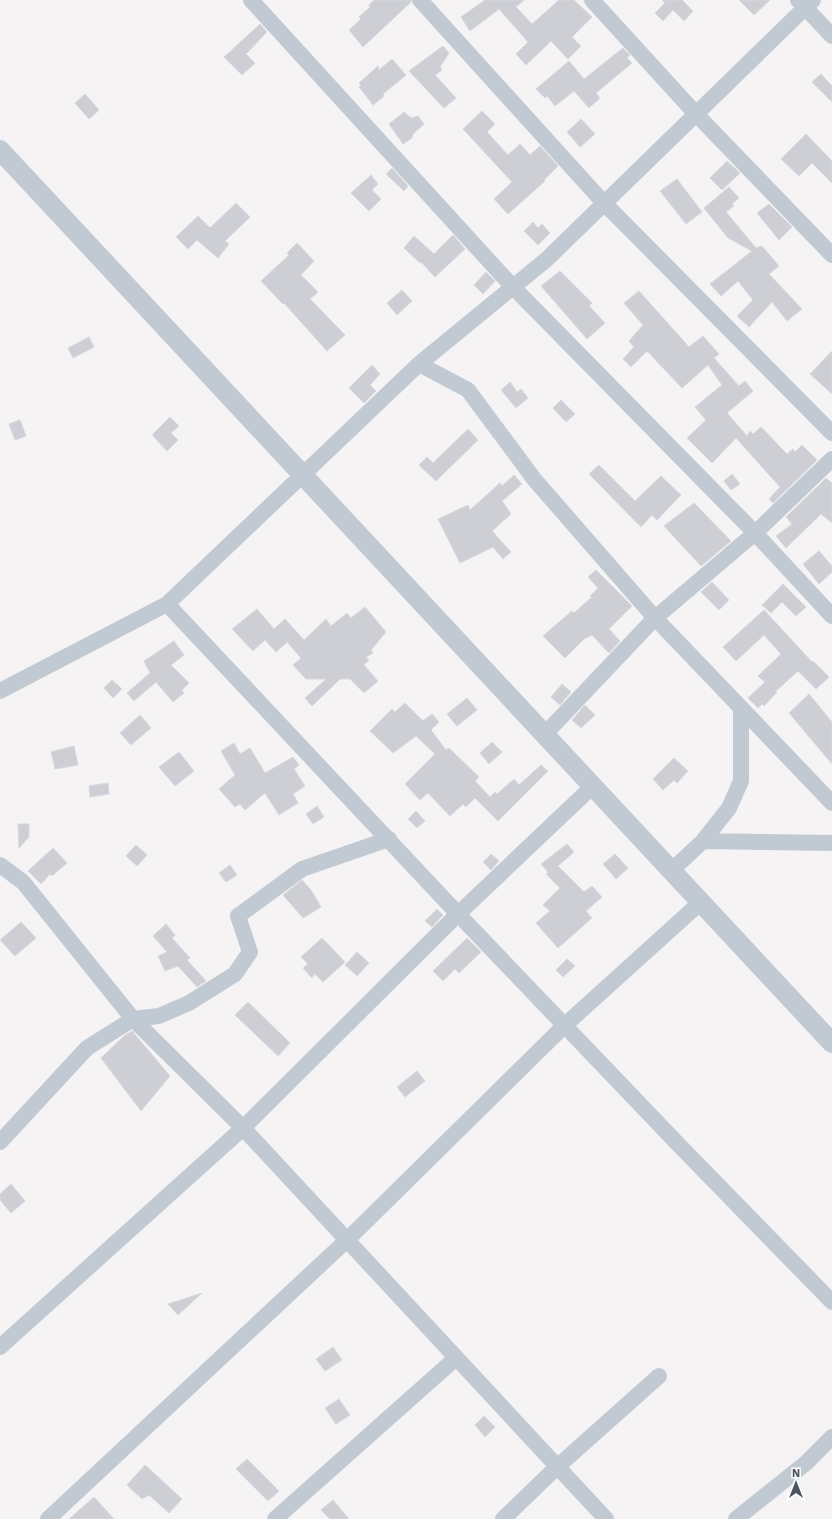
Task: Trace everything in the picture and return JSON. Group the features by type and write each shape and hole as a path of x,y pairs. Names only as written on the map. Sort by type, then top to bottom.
{"street":[{"path":"251,0 512,286 755,533 832,616"},
{"path":"420,0 604,203 832,433"},
{"path":"592,0 696,114 832,255"},
{"path":"0,691 167,604 419,364 512,286 547,259 696,114 805,3 832,36"},
{"path":"0,150 832,1043"},
{"path":"419,364 468,390 534,479 655,618 832,803"},
{"path":"545,734 655,618 755,533 832,459"},
{"path":"167,604 458,914 676,1142 832,1302"},
{"path":"671,870 703,841 730,808 742,781 741,708"},
{"path":"0,1347 243,1128 458,914 593,786"},
{"path":"0,1142 87,1048 133,1019 159,1016 189,1003 235,974 250,952 238,916 302,869 389,839"},
{"path":"703,841 832,843"},
{"path":"0,865 23,882 133,1019 243,1128 606,1519"},
{"path":"48,1519 347,1240 565,1025 701,902"},
{"path":"275,1519 456,1358"},
{"path":"503,1519 557,1467 659,1376"},
{"path":"736,1519 806,1463 832,1437"}],"building":[{"path":"374,0 411,0 411,2 363,47 349,30 361,19 359,17 370,7 369,5"},
{"path":"485,0 524,0 516,7 532,24 559,0 574,0 592,17 572,37 581,46 568,59 551,41 526,65 516,54 528,42 499,9 470,31 461,17"},
{"path":"662,0 682,0 693,11 684,21 673,10 663,21 655,13 665,3"},
{"path":"739,0 770,0 754,15"},
{"path":"260,24 267,32 246,54 255,63 242,75 224,57"},
{"path":"443,46 449,53 440,67 442,70 435,75 456,98 444,108 409,71"},
{"path":"623,48 630,55 627,58 632,63 596,93 600,98 589,108 574,91 555,106 547,96 545,98 536,89 569,61 584,79"},
{"path":"392,59 406,75 383,94 384,96 373,105 359,87 361,85 359,83 378,66 379,70"},
{"path":"821,74 832,86 832,102 812,82"},
{"path":"85,94 99,110 89,119 75,103"},
{"path":"482,111 495,124 487,132 508,155 520,144 530,155 540,146 558,166 544,180 545,181 508,214 494,199 512,182 463,129"},
{"path":"404,112 411,118 418,116 424,124 413,134 412,138 403,144 389,124"},
{"path":"581,119 595,134 580,147 567,132"},
{"path":"806,134 832,161 832,183 812,163 799,176 781,159"},
{"path":"727,161 740,173 722,190 710,178"},
{"path":"392,168 408,186 404,191 386,174"},
{"path":"371,175 378,184 372,190 381,199 369,211 351,193"},
{"path":"677,179 702,212 686,224 660,191"},
{"path":"729,187 739,198 732,204 734,206 726,212 756,248 762,246 779,266 769,274 802,309 787,321 772,302 749,327 737,316 753,300 738,281 721,296 710,284 752,251 728,238 704,208"},
{"path":"236,203 250,217 225,241 229,244 218,258 197,240 188,249 176,237 198,216 210,228"},
{"path":"769,204 792,227 779,240 757,213"},
{"path":"533,222 538,228 542,224 550,233 538,245 524,231"},
{"path":"453,235 465,249 435,277 421,262 420,263 404,248 414,236 434,254"},
{"path":"297,243 314,261 301,275 318,292 310,299 345,335 327,351 284,303 283,304 261,281 289,255 287,253"},
{"path":"560,271 592,303 589,306 605,323 587,339 541,286"},
{"path":"486,272 495,281 483,294 474,285"},
{"path":"402,290 412,301 397,315 387,303"},
{"path":"639,291 689,347 703,336 719,354 714,358 739,386 745,381 753,391 727,413 747,436 750,431 753,434 761,427 787,454 793,449 795,452 802,445 817,460 773,503 769,499 780,487 736,438 712,463 687,438 706,420 695,407 722,385 708,365 682,388 647,351 631,367 623,359 634,347 629,341 643,325 624,303"},
{"path":"89,337 94,347 73,358 68,348"},
{"path":"832,351 832,394 810,374"},
{"path":"372,365 380,374 370,385 376,391 364,403 349,388"},
{"path":"510,382 517,392 521,389 528,398 516,408 501,390"},
{"path":"561,400 575,414 566,422 553,408"},
{"path":"170,417 179,426 171,433 178,440 167,451 153,436 153,434"},
{"path":"20,420 26,436 15,440 9,424"},
{"path":"468,429 478,440 436,481 419,465 427,457 433,463"},
{"path":"599,465 635,501 661,476 681,495 657,520 652,515 641,527 589,474"},
{"path":"732,474 740,484 731,490 724,481"},
{"path":"514,475 522,484 502,501 511,514 492,531 511,552 503,559 493,547 460,563 438,519 468,505 470,510 500,483 502,486"},
{"path":"826,478 832,483 832,523 821,514 786,548 776,536 792,524 786,517"},
{"path":"694,503 731,541 701,566 664,526"},
{"path":"819,551 832,566 832,572 819,584 803,564"},
{"path":"596,570 632,606 609,629 620,641 609,653 592,635 584,639 565,658 543,636 572,611 574,613 592,597 590,596 598,588 588,577"},
{"path":"712,582 729,600 719,610 701,592"},
{"path":"783,584 806,607 796,616 782,602 771,613 762,605"},
{"path":"365,607 386,632 371,650 373,653 366,657 369,660 364,665 378,681 364,693 350,679 340,679 312,706 305,698 326,679 306,679 293,665 301,658 287,642 276,652 265,640 253,651 232,629 257,609 274,629 285,619 304,640 326,619 331,626 347,613 351,618"},
{"path":"764,610 812,662 813,661 829,677 816,689 798,671 776,691 777,692 764,706 762,704 758,708 748,698 765,682 758,676 781,654 764,635 736,661 723,647"},
{"path":"174,641 184,655 171,665 189,683 182,690 184,693 173,702 156,682 134,701 127,693 150,673 144,661"},
{"path":"112,680 122,689 113,698 104,688"},
{"path":"562,684 571,692 560,705 551,697"},
{"path":"809,694 832,722 832,764 789,713"},
{"path":"467,698 477,710 457,726 447,714"},
{"path":"405,703 423,721 432,714 439,722 431,730 446,750 449,748 479,777 475,781 490,797 495,792 497,794 514,779 519,785 541,765 548,771 498,821 475,798 466,807 463,804 450,816 428,793 420,800 405,784 435,754 416,736 393,753 370,731 392,709 395,712"},
{"path":"585,705 595,715 581,728 572,720"},
{"path":"140,715 151,728 131,745 120,733"},
{"path":"492,742 502,752 489,764 480,753"},
{"path":"234,743 240,754 250,748 265,773 293,757 299,765 294,769 305,786 293,794 298,803 279,815 265,793 245,810 240,804 235,807 219,789 235,775 221,751"},
{"path":"74,746 78,765 55,769 51,752"},
{"path":"179,752 194,771 175,786 159,767"},
{"path":"674,758 688,771 677,783 674,780 663,790 653,779"},
{"path":"108,783 109,794 90,797 89,786"},
{"path":"317,806 324,817 313,824 306,814"},
{"path":"416,811 425,821 417,828 408,819"},
{"path":"18,824 29,824 29,837 19,848"},
{"path":"567,844 574,852 558,866 584,892 592,886 602,897 586,911 592,918 558,948 536,923 550,911 543,905 560,888 546,874 548,872 541,864"},
{"path":"136,845 147,855 137,866 126,856"},
{"path":"53,848 67,863 52,876 50,874 41,884 28,871"},
{"path":"491,854 499,861 491,870 483,862"},
{"path":"615,854 628,868 616,879 603,864"},
{"path":"230,865 237,875 226,882 219,873"},
{"path":"302,880 311,890 321,907 303,918 283,895"},
{"path":"437,909 443,915 432,927 425,921"},
{"path":"21,922 36,938 15,956 0,940"},
{"path":"166,924 175,935 172,938 190,958 187,960 206,981 197,987 178,966 165,971 158,956 167,952 153,936"},
{"path":"322,938 345,962 323,982 315,974 312,978 303,968 308,964 301,957"},
{"path":"467,938 481,952 459,973 455,969 443,981 433,971"},
{"path":"357,952 369,963 357,976 345,965"},
{"path":"567,959 575,966 563,977 556,970"},
{"path":"248,1002 290,1043 278,1056 235,1015"},
{"path":"132,1031 170,1076 141,1111 101,1058 124,1036"},
{"path":"417,1071 425,1081 405,1097 397,1087"},
{"path":"11,1184 25,1201 11,1213 0,1200 0,1194"},
{"path":"202,1293 178,1315 168,1304"},
{"path":"333,1347 342,1360 325,1371 316,1359"},
{"path":"339,1399 350,1415 336,1424 325,1408"},
{"path":"484,1416 495,1427 485,1437 475,1425"},
{"path":"247,1459 279,1491 268,1501 236,1469"},
{"path":"145,1465 182,1499 169,1513 149,1495 142,1499 127,1485"},
{"path":"94,1497 114,1519 69,1519"},
{"path":"333,1500 349,1519 330,1519 321,1510"}]}
